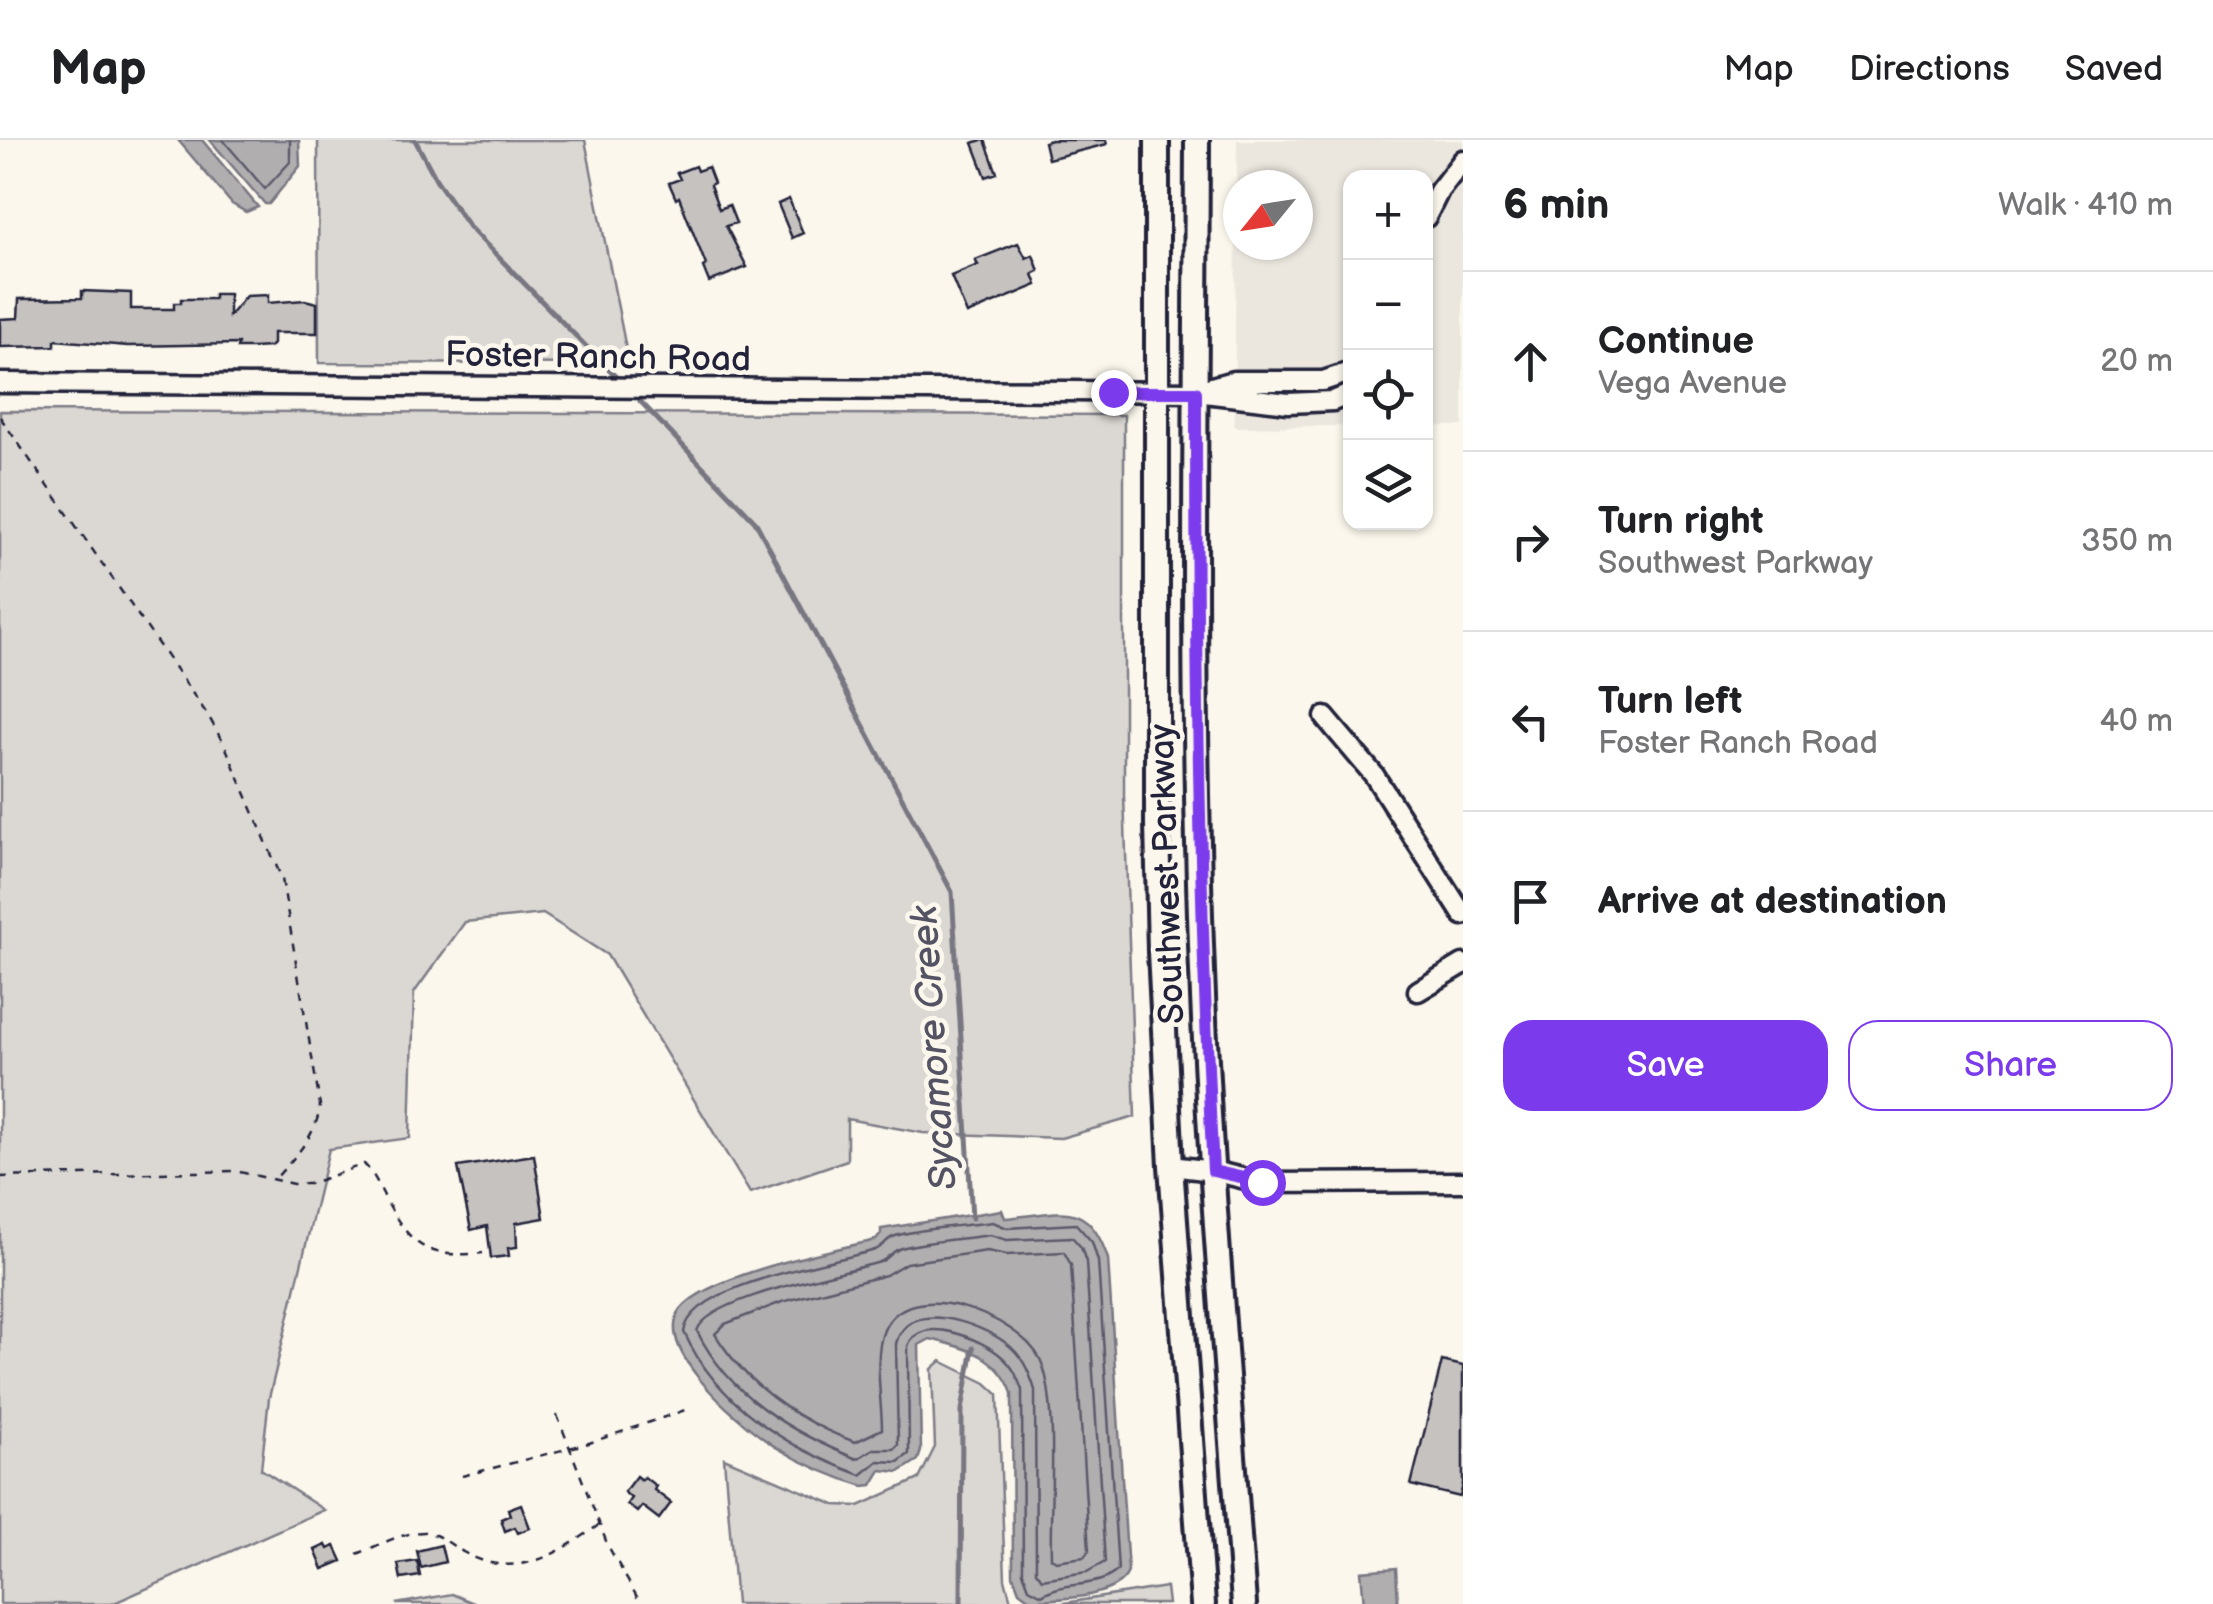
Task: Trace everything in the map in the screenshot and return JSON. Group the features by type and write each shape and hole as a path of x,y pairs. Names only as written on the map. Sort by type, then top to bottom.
{"main road":[{"name":"Southwest Parkway","path":"1158,140 1157,824 1171,1166 1203,1604"},
{"name":"Southwest Parkway","path":"1197,140 1196,730 1202,970 1244,1604"}],"street":[{"path":"1433,202 1463,160"},
{"path":"1196,392 1233,381 1323,381 1343,374"},
{"name":"Foster Ranch Road","path":"0,383 1196,392"},
{"path":"1196,392 1288,404 1343,397"},
{"path":"1325,718 1374,776 1463,915"},
{"path":"1418,991 1463,964"},
{"path":"1171,1166 1262,1182 1463,1182"}],"path":[{"path":"0,417 209,716 273,854 282,879 320,1105 318,1124 275,1179"},
{"path":"0,1176 236,1171 309,1184 364,1164 374,1174 389,1206 414,1243 432,1253 449,1256 483,1253"},
{"path":"462,1476 571,1448 691,1408"},
{"path":"557,1414 608,1546 641,1604"},
{"path":"357,1554 423,1532 437,1535 468,1556 503,1566 532,1564 600,1524"}],"shaded area":[{"path":"318,140 585,140 629,364 319,363"},
{"path":"1237,140 1463,140 1463,426 1433,426 1433,170 1343,170 1343,426 1234,427 1236,260 1313,260 1313,170 1237,170"},
{"path":"0,411 1124,415 1124,795 1135,1117 1061,1138 923,1133 847,1119 847,1160 750,1193 607,955 543,914 465,922 414,993 410,1138 329,1149 269,1398 261,1469 324,1510 112,1604 0,1604"},
{"path":"941,1361 986,1383 998,1394 1005,1579 1011,1601 1023,1604 736,1604 724,1458 835,1505 859,1506 919,1479 935,1447 932,1369"},
{"path":"1166,1587 1168,1604 1058,1604"},
{"path":"452,1594 476,1604 396,1604"}],"water":[{"path":"178,140 202,140 258,207 246,212 232,204"},
{"path":"210,140 299,140 300,166 265,204"},
{"path":"1002,1210 1005,1218 1056,1213 1081,1217 1100,1239 1108,1259 1128,1572 1112,1588 1099,1592 1031,1600 1019,1591 1013,1575 1012,1393 998,1370 979,1355 930,1339 919,1345 918,1460 899,1472 881,1470 872,1485 864,1486 809,1465 764,1439 706,1387 679,1346 675,1326 681,1309 716,1285 802,1257 876,1240 881,1229"},
{"path":"1396,1568 1398,1604 1364,1604 1361,1571"}],"building":[{"path":"985,140 997,173 986,177 973,143"},
{"path":"1106,140 1107,144 1048,159 1044,142"},
{"path":"695,166 697,171 708,167 719,209 729,205 736,223 726,226 747,267 709,282 679,197 676,199 669,183 680,179 677,173"},
{"path":"789,199 803,233 792,238 778,204"},
{"path":"1018,243 1026,258 1033,255 1039,271 1033,274 1037,285 967,314 951,276 978,265 975,260"},
{"path":"82,291 131,293 131,309 174,309 174,303 181,303 181,299 214,299 214,294 229,294 229,316 246,296 268,295 268,303 305,300 317,303 317,333 273,333 270,347 252,348 237,348 238,344 128,346 55,340 55,346 0,347 0,319 18,318 19,299 82,298"},
{"path":"534,1155 544,1218 516,1223 517,1247 508,1248 509,1256 491,1258 487,1226 471,1230 458,1167"},
{"path":"1442,1361 1463,1366 1460,1497 1411,1485"},
{"path":"636,1476 656,1486 654,1490 671,1503 659,1519 642,1506 637,1512 627,1504 631,1498 624,1492"},
{"path":"521,1504 530,1528 518,1533 515,1527 505,1531 501,1519 510,1515 508,1509"},
{"path":"326,1545 328,1549 335,1546 342,1561 323,1569 315,1550"},
{"path":"441,1545 445,1562 421,1568 417,1551"},
{"path":"417,1561 420,1576 401,1579 398,1564"}],"waterway":[{"name":"Sycamore Creek","path":"415,140 469,227 618,379"},
{"name":"Sycamore Creek","path":"640,401 755,521 952,892 972,1218"},
{"name":"Sycamore Creek","path":"961,1604 962,1410 973,1348"}],"route":[{"path":"1113,392 1196,392 1196,730 1202,970 1213,1171 1262,1182"}]}
